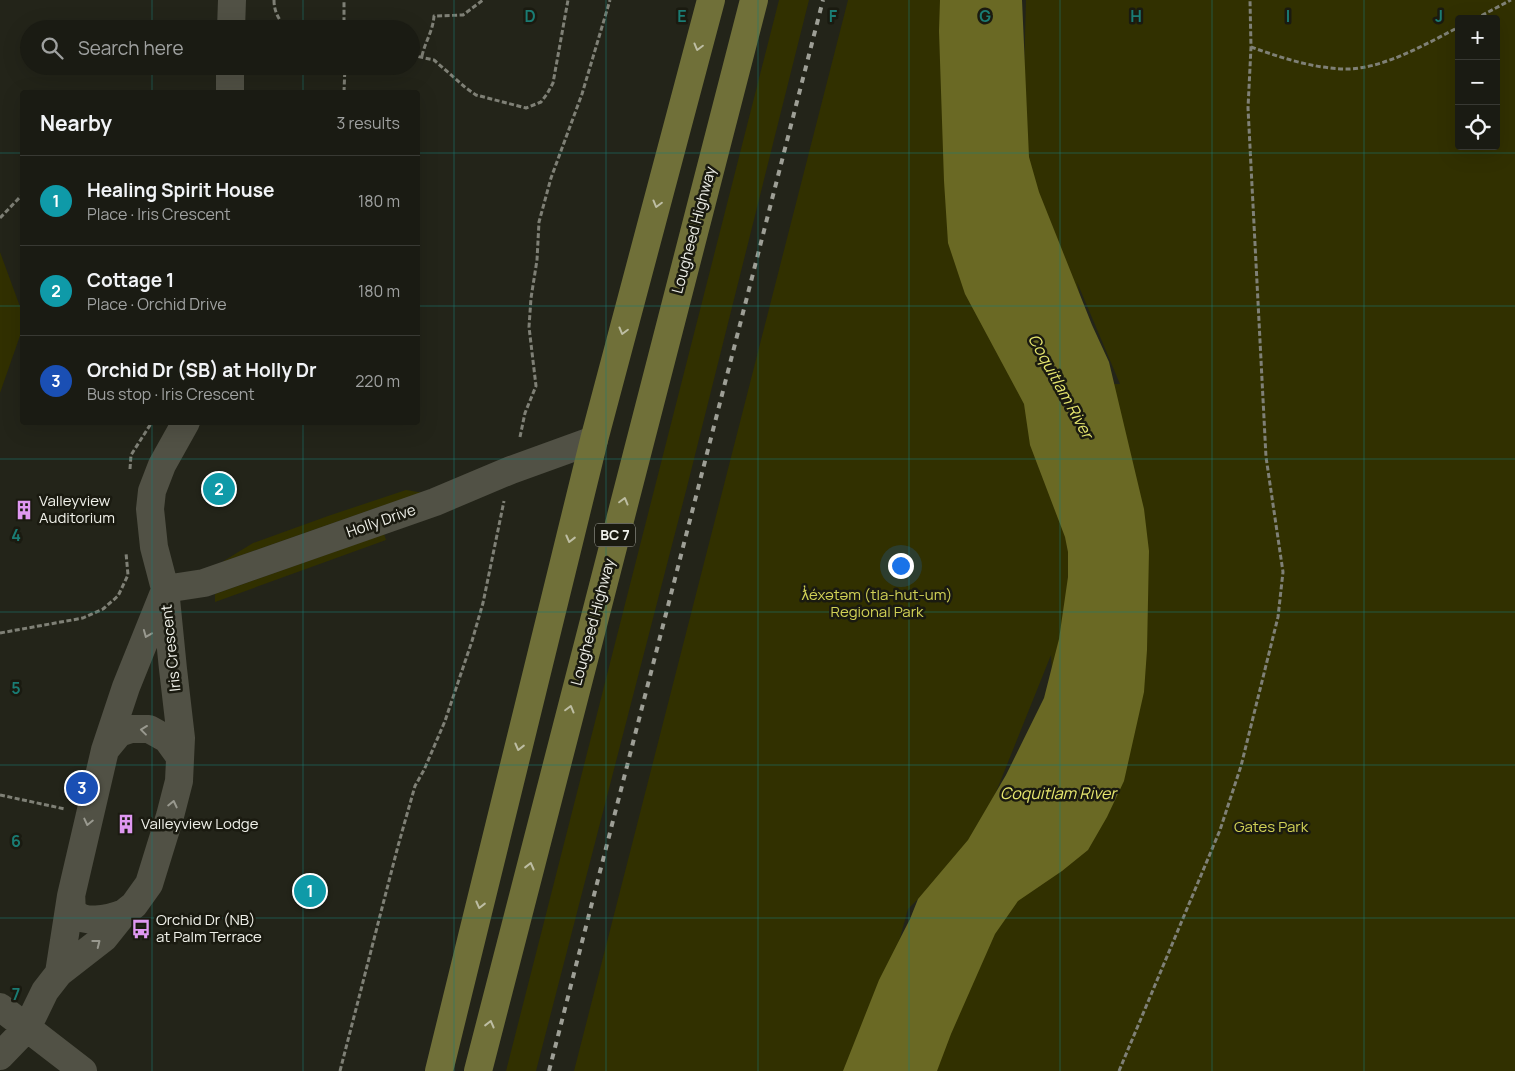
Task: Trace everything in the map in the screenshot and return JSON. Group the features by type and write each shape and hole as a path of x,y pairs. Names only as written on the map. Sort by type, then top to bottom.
{"main road":[{"name":"BC 7","path":"439,1071 594,440 711,0"},
{"name":"Lougheed Highway","path":"478,1071 754,0"}],"street":[{"path":"231,20 232,0"},
{"path":"230,75 230,90"},
{"path":"165,589 154,547 150,509 152,491 162,465 184,425"},
{"name":"Holly Drive","path":"165,589 204,583 435,502 511,470 594,440"},
{"name":"Iris Crescent","path":"59,973 71,896 105,750 126,687 165,589"},
{"name":"Iris Crescent","path":"28,1028 45,991 59,973 104,938 124,913 134,905 149,884 179,781 181,738 165,589"},
{"path":"105,750 119,733 131,729 149,729 167,739 180,757"},
{"path":"71,896 72,909 78,916 95,920 124,913"},
{"path":"0,1006 84,1071"},
{"path":"0,1056 28,1028"}],"path":[{"path":"274,0 276,13 280,20"},
{"path":"344,0 344,20"},
{"path":"483,0 462,15 434,16 432,32 422,56 434,60 476,95 526,108 541,102 553,83 568,0"},
{"path":"519,442 525,413 536,386 529,327 537,260 539,222 552,178 582,94 610,0"},
{"path":"1119,1071 1220,830 1241,766 1278,617 1283,572 1266,457 1248,108 1251,47 1250,0"},
{"path":"1483,15 1511,0"},
{"path":"1251,47 1281,58 1320,66 1348,69 1384,62 1455,29"},
{"path":"344,90 345,75"},
{"path":"0,218 20,197"},
{"path":"129,475 132,455 150,425"},
{"path":"340,1071 415,786 445,721 483,603 503,503"},
{"path":"0,633 83,618 103,609 118,596 128,575 126,549"},
{"path":"0,795 70,810"}],"green space":[{"path":"779,0 809,0 687,487 536,1071 506,1071"},
{"path":"848,0 1013,0 1024,74 1026,0 1515,0 1515,1071 916,1071 1054,714 1051,655 984,822 936,881 908,909 898,945 852,1071 574,1071","holes":["1077,282 1120,384 1040,384 1091,344"]},
{"path":"0,252 20,307 20,336 0,393"},
{"path":"406,490 424,493 222,562 253,543"},
{"path":"384,534 386,540 215,602 215,594"}],"water":[{"name":"Coquitlam River","path":"940,0 1022,0 1029,157 1039,192 1092,325 1109,362 1144,509 1149,551 1147,650 1144,692 1124,781 1107,817 1088,850 1062,871 1018,901 995,934 951,1034 937,1071 843,1071 879,980 918,899 968,840 1006,775 1044,698 1059,639 1068,577 1068,552 1065,537 1030,445 1024,404 965,294 948,243 939,31"}],"railway":[{"path":"549,1071 823,0"}],"place":[{"name":"Cottage 1","path":"219,489"},
{"name":"Valleyview Auditorium","path":"24,510"},
{"name":"Orchid Dr (SB) at Holly Dr","path":"82,788"},
{"name":"Valleyview Lodge","path":"126,824"},
{"name":"Healing Spirit House","path":"310,891"},
{"name":"Orchid Dr (NB) at Palm Terrace","path":"141,929"}],"park label":[{"name":"ƛ̓éxətəm (tla-hut-um) Regional Park","path":"877,604"},
{"name":"Gates Park","path":"1271,827"}]}
